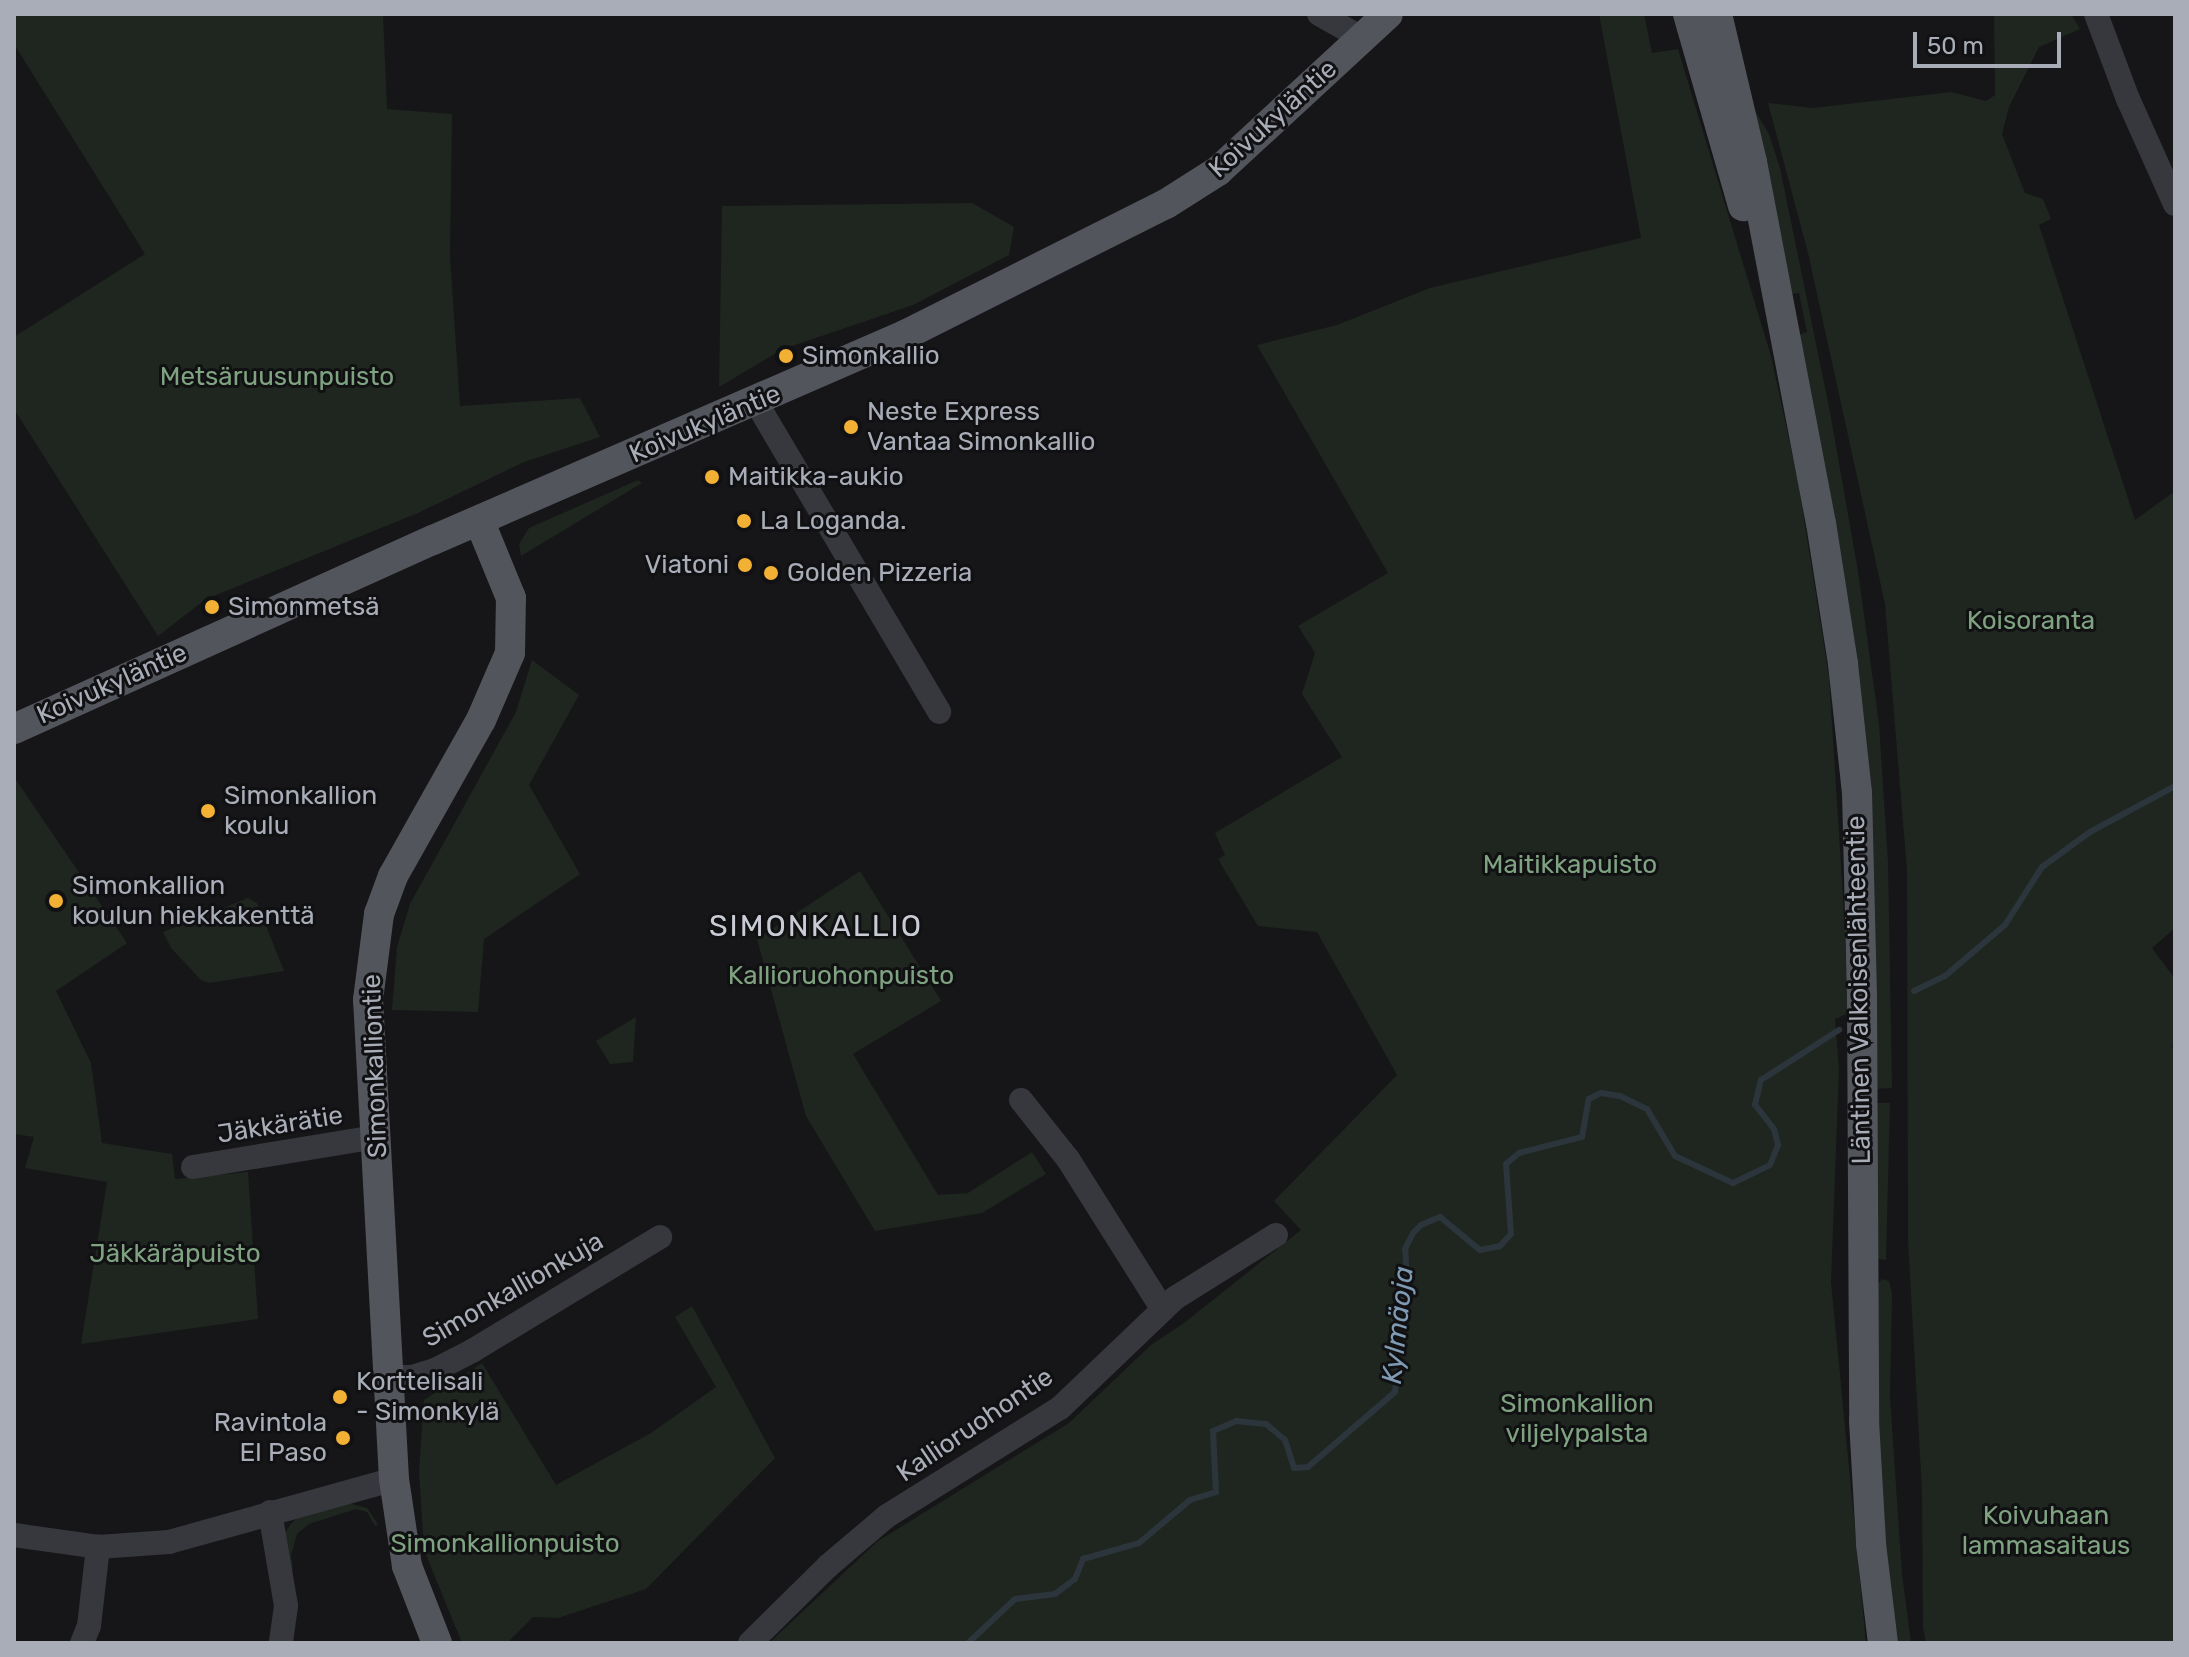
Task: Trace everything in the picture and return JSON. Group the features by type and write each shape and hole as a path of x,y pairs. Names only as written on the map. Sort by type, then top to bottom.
{"main road":[{"name":"Koivukyläntie","path":"14,729 479,520 905,335 1193,189 1218,171 1388,14"},
{"name":"Läntinen Valkoisenlähteentie","path":"1688,14 1787,341"},
{"name":"Läntinen Valkoisenlähteentie","path":"1717,14 1752,162 1831,585 1857,792 1862,998 1864,1421 1871,1544 1883,1643"},
{"name":"Simonkalliontie","path":"437,1643 407,1566 394,1479 368,1000 379,914 393,876 501,681 510,653 511,598 479,520"}],"street":[{"path":"1319,14 1362,38"},
{"path":"2096,14 2128,99 2175,204"},
{"path":"756,402 854,573 939,712"},
{"path":"1021,1100 1068,1159 1163,1310"},
{"name":"Jäkkärätie","path":"193,1167 377,1137"},
{"name":"Kallioruohontie","path":"750,1643 828,1566 887,1516 1060,1408 1175,1298 1276,1235"},
{"name":"Simonkallionkuja","path":"390,1377 412,1377 460,1358 660,1237"},
{"path":"14,1535 98,1547 169,1542 394,1479"},
{"path":"270,1512 286,1606 281,1643"},
{"path":"82,1643 89,1626 98,1547"}],"green space":[{"name":"Metsäruusunpuisto","path":"14,14 383,14 387,109 452,114 450,256 460,406 580,398 600,437 524,462 418,513 206,599 158,636 14,409 14,337 145,254 14,44"},
{"name":"Maitikkapuisto","path":"1599,14 1644,14 1652,53 1678,49 1771,356 1798,481 1829,677 1842,881 1849,1013 1835,1019 1839,1069 1831,1282 1866,1643 769,1643 878,1541 1069,1423 1151,1345 1184,1323 1301,1230 1274,1201 1397,1075 1317,932 1258,926 1218,859 1225,855 1215,833 1342,757 1302,694 1315,653 1298,626 1388,573 1257,345 1337,325 1430,288 1641,238"},
{"name":"Koisoranta","path":"1994,14 2071,14 2080,29 2039,47 2009,107 2002,134 2025,193 2043,199 2051,219 2039,225 2135,520 2175,491 2175,928 2152,948 2175,979 2175,1042 2172,1045 2175,1059 2175,1643 1926,1643 1923,1628 1922,1491 1908,1240 1907,870 1885,604 1808,253 1768,103 1813,108 1951,92 1986,101 1995,95"},
{"path":"1751,104 1769,134 1780,168 1830,412 1858,571 1879,724 1888,861 1892,1088 1875,1089 1798,335 1807,332 1799,293 1790,294"},
{"path":"972,203 1014,227 1009,255 913,305 783,349 719,387 722,206"},
{"path":"638,480 642,483 521,556 519,544 529,528"},
{"path":"532,660 579,695 529,785 580,874 484,939 478,1012 392,1010 397,947 410,904 516,712"},
{"name":"Jäkkäräpuisto","path":"14,777 127,943 56,991 91,1063 102,1143 172,1154 175,1179 248,1172 258,1319 81,1344 107,1182 25,1168 34,1137 14,1134"},
{"name":"Kallioruohonpuisto","path":"860,871 941,1001 853,1054 938,1195 968,1193 1032,1152 1046,1174 982,1213 875,1231 806,1116 757,939"},
{"path":"248,898 257,903 284,971 209,983 201,980 171,948 163,932"},
{"path":"636,1017 633,1062 610,1064 596,1041"},
{"path":"1875,1103 1890,1103 1886,1260 1878,1259"},
{"path":"1882,1279 1889,1281 1892,1294 1890,1397 1902,1574 1911,1643 1894,1643 1880,1477 1874,1289"},
{"name":"Simonkallionpuisto","path":"692,1306 775,1458 646,1589 558,1618 533,1617 507,1643 462,1643 424,1550 419,1471 424,1400 482,1363 556,1485 651,1433 716,1387 675,1317"},
{"path":"344,1502 367,1508 378,1524 375,1526 367,1512 356,1509 309,1524 297,1534 291,1555 293,1570 287,1569 285,1533 290,1525 297,1518"}],"waterway":[{"name":"Kylmäoja","path":"1914,991 1945,976 2005,925 2042,867 2090,832 2175,786"},
{"name":"Kylmäoja","path":"968,1643 1015,1599 1055,1594 1075,1579 1083,1559 1139,1543 1190,1500 1216,1492 1213,1431 1236,1421 1266,1424 1285,1440 1294,1468 1308,1467 1395,1392 1398,1368 1394,1316 1407,1282 1405,1249 1413,1233 1421,1225 1440,1217 1480,1250 1500,1246 1511,1234 1506,1164 1519,1153 1582,1137 1589,1099 1601,1093 1620,1096 1647,1109 1675,1156 1733,1183 1770,1165 1778,1145 1774,1129 1755,1105 1761,1080 1839,1030"}],"place":[{"name":"Simonkallio","path":"786,356"},
{"name":"Neste Express Vantaa Simonkallio","path":"851,427"},
{"name":"Maitikka-aukio","path":"712,477"},
{"name":"La Loganda.","path":"744,521"},
{"name":"Viatoni","path":"745,565"},
{"name":"Golden Pizzeria","path":"771,573"},
{"name":"Simonmetsä","path":"212,607"},
{"name":"Simonkallion koulu","path":"208,811"},
{"name":"Simonkallion koulun hiekkakenttä","path":"56,901"},
{"name":"Korttelisali - Simonkylä","path":"340,1397"},
{"name":"Ravintola El Paso","path":"343,1438"}],"district":[{"name":"SIMONKALLIO","path":"816,926"}],"park label":[{"name":"Simonkallion viljelypalsta","path":"1577,1419"},
{"name":"Koivuhaan lammasaitaus","path":"2046,1531"}]}
